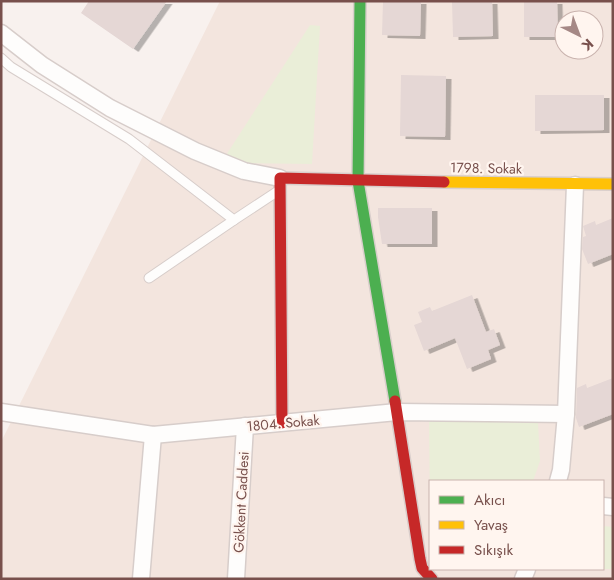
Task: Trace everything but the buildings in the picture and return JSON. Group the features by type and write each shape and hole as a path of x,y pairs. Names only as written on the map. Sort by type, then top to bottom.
{"street":[{"path":"360,1 358,181 420,558 422,568 432,579"},
{"path":"1,33 42,65 110,108 195,151 280,184 282,423"},
{"name":"1798. Sokak","path":"280,184 358,181 613,184"},
{"path":"558,480 561,470 566,414 575,185"},
{"name":"1804. Sokak","path":"1,412 153,435 397,412 566,414"},
{"name":"Gökkent Caddesi","path":"236,579 245,426"},
{"path":"141,579 153,435"}],"lane":[{"path":"1,58 11,67 129,139 234,220"},
{"path":"149,278 234,220 280,184"}],"shaded area":[{"path":"220,1 613,1 613,579 1,579 1,442"}],"green space":[{"path":"310,25 320,26 312,164 221,163"},
{"path":"429,420 538,422 540,461 533,480 430,480"},
{"path":"604,526 613,527 613,569 604,569"}],"traffic: fast":[{"path":"360,1 358,181 395,401"}],"traffic: slow":[{"path":"444,182 613,184"}],"traffic: jam":[{"path":"282,423 280,178 444,182"},
{"path":"395,401 420,559 422,568 432,579"}]}
